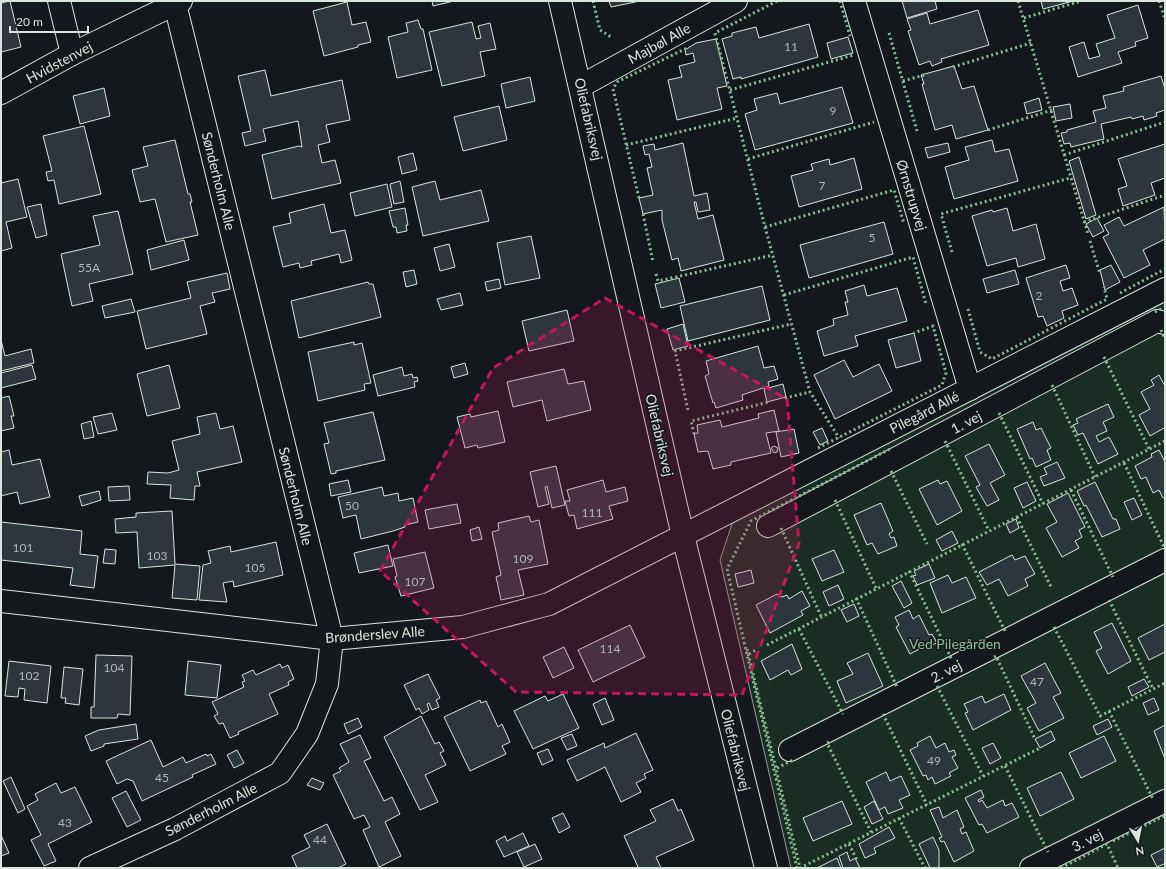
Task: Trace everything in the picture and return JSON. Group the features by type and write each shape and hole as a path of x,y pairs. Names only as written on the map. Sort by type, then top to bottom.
{"street":[{"path":"59,1 72,54"},
{"name":"Oliefabriksvej","path":"560,1 581,86 683,536 766,868"},
{"name":"Majbøl Alle","path":"581,86 736,1"},
{"name":"Ørnstrupvej","path":"854,1 970,389"},
{"name":"Hvidstenvej","path":"1,93 72,54 178,3"},
{"name":"Sønderholm Alle","path":"90,868 175,829 280,773 307,734 327,684 332,639 178,3"},
{"name":"Pilegård Allé","path":"683,536 1165,289"},
{"name":"1. vej","path":"768,526 1157,321 1165,323"},
{"name":"Brønderslev Alle","path":"1,601 332,639 463,627 549,604 683,536"},
{"name":"2. vej","path":"790,750 1165,560"},
{"name":"3. vej","path":"1031,868 1165,801"}],"highlighted area":[{"path":"605,298 787,399 799,544 742,695 516,692 380,571 493,368"}],"green space":[{"name":"Ved Pilegården","path":"1165,302 1165,868 791,868 720,560 733,521"}],"building":[{"path":"10,1 21,47 1,52 1,3"},
{"path":"432,1 454,1 433,6"},
{"path":"609,1 640,1 611,7"},
{"path":"902,1 935,1 937,9 907,18"},
{"path":"1041,1 1073,1 1043,9"},
{"path":"347,2 352,25 366,22 371,42 324,56 313,11"},
{"path":"1138,5 1148,38 1135,42 1136,46 1118,52 1122,63 1078,77 1069,47 1084,42 1089,59 1100,56 1096,44 1115,38 1107,15"},
{"path":"978,10 989,45 941,59 942,62 932,66 930,61 919,65 908,31 911,30 907,19 927,13 930,24"},
{"path":"418,20 421,29 423,29 432,70 397,78 388,37 408,32 406,23"},
{"path":"472,22 476,39 481,38 478,26 490,23 496,49 480,52 485,76 442,86 429,32"},
{"path":"809,24 818,57 741,79 741,77 733,79 722,39 732,36 732,33 756,27 759,38"},
{"path":"848,37 853,53 831,59 827,43"},
{"path":"716,39 727,86 717,88 722,109 677,120 668,80 682,77 679,66 695,62 693,53 686,55 685,50 696,43"},
{"path":"954,66 962,89 974,86 988,130 956,139 952,125 935,130 922,84 924,84 921,75"},
{"path":"265,70 271,96 342,80 350,120 326,125 330,142 318,145 322,163 335,160 341,183 272,199 262,155 299,146 302,147 298,121 263,129 266,141 245,146 242,133 251,131 238,76"},
{"path":"1161,76 1165,89 1165,110 1156,113 1157,116 1144,120 1143,116 1132,119 1131,117 1101,124 1104,139 1071,147 1070,143 1064,144 1061,133 1096,122 1093,111 1106,108 1103,96 1124,91 1123,87"},
{"path":"530,77 535,101 506,108 501,84"},
{"path":"842,87 853,123 755,150 745,114 757,110 754,99 777,93 780,104"},
{"path":"104,88 110,116 80,124 73,96"},
{"path":"1039,98 1042,110 1027,114 1024,103"},
{"path":"1070,104 1072,118 1056,121 1053,107"},
{"path":"499,106 507,140 463,151 454,117"},
{"path":"84,126 101,194 59,204 54,180 48,181 46,172 52,171 43,136"},
{"path":"175,140 188,194 190,194 192,202 190,202 198,235 166,242 155,199 140,202 132,170 148,166 143,147"},
{"path":"992,140 995,152 1009,149 1018,181 954,199 945,167 969,160 965,147"},
{"path":"683,143 694,196 707,193 710,210 698,212 696,202 694,202 698,219 713,215 724,260 681,271 678,258 672,260 662,220 662,210 643,214 639,198 653,195 647,168 652,167 649,154 645,155 643,146 654,144 655,150"},
{"path":"948,143 950,152 928,158 925,148"},
{"path":"1165,144 1165,178 1151,183 1155,195 1123,206 1118,189 1127,186 1118,159"},
{"path":"413,153 417,170 402,174 398,157"},
{"path":"1079,157 1096,215 1086,219 1069,161"},
{"path":"854,158 862,189 799,207 791,176 813,170 811,164 829,159 830,165"},
{"path":"18,179 27,217 6,222 12,248 1,251 1,183"},
{"path":"400,181 404,202 394,204 390,184"},
{"path":"435,181 440,200 481,190 489,221 423,236 412,187"},
{"path":"387,184 392,207 355,216 350,193"},
{"path":"41,204 47,235 36,238 27,207"},
{"path":"324,204 331,233 345,230 352,260 341,263 339,254 311,261 312,265 300,268 299,263 283,267 273,227 291,223 289,213"},
{"path":"1164,207 1165,239 1143,250 1150,265 1124,278 1103,237 1109,234 1104,225 1119,217 1124,226"},
{"path":"405,208 408,225 406,225 407,231 397,233 396,227 393,227 389,211"},
{"path":"1007,208 1013,231 1036,224 1045,259 1018,267 1016,258 987,266 972,216 992,210 993,212"},
{"path":"118,211 133,274 89,284 93,301 72,306 61,254 100,245 93,216"},
{"path":"1097,218 1104,231 1093,237 1086,224"},
{"path":"884,222 893,254 809,278 800,245"},
{"path":"531,236 540,278 505,285 497,243"},
{"path":"184,240 189,260 151,270 147,250"},
{"path":"449,244 455,267 440,271 434,248"},
{"path":"1066,265 1070,278 1060,281 1063,291 1072,288 1078,305 1062,311 1064,318 1047,326 1043,316 1038,317 1026,278"},
{"path":"1111,265 1120,282 1105,290 1100,270"},
{"path":"414,270 417,284 406,287 403,272"},
{"path":"1015,270 1019,284 987,293 983,279"},
{"path":"227,273 230,289 212,293 215,302 200,306 207,334 146,349 137,311 191,298 187,282"},
{"path":"679,278 685,302 661,308 655,284"},
{"path":"499,279 501,288 487,291 485,282"},
{"path":"368,282 369,284 373,284 381,317 299,338 291,301"},
{"path":"864,285 867,296 897,288 907,321 855,336 858,346 824,356 817,331 834,325 833,319 848,315 845,302 848,302 845,291"},
{"path":"762,286 770,320 688,341 680,306"},
{"path":"460,293 463,305 441,310 437,299"},
{"path":"131,299 135,312 105,318 102,306"},
{"path":"567,310 574,341 529,351 522,321"},
{"path":"683,324 688,346 673,350 667,329"},
{"path":"914,333 921,361 896,368 888,340"},
{"path":"1,340 5,356 31,349 34,363 1,371"},
{"path":"354,342 354,345 362,343 371,383 364,384 365,390 318,401 308,352"},
{"path":"758,346 764,368 774,366 778,379 768,382 769,386 742,395 743,400 716,408 714,402 713,403 705,376 709,374 706,361"},
{"path":"844,360 853,377 879,364 892,391 835,419 814,375"},
{"path":"465,363 468,374 454,378 451,367"},
{"path":"32,365 36,379 1,388 1,373"},
{"path":"169,365 180,408 147,416 137,374"},
{"path":"402,367 404,376 412,374 413,378 417,377 418,381 414,382 415,387 378,396 373,375"},
{"path":"564,369 568,384 584,381 591,410 547,421 542,400 513,407 507,382"},
{"path":"1159,375 1165,386 1165,430 1164,428 1150,436 1139,415 1150,409 1141,392 1154,385 1151,380"},
{"path":"783,384 786,397 767,402 764,389"},
{"path":"9,396 14,416 11,416 14,428 1,431 1,398"},
{"path":"1108,404 1114,417 1103,422 1107,431 1096,436 1099,442 1109,437 1118,454 1098,464 1083,433 1078,435 1073,425 1078,423 1076,419"},
{"path":"774,410 779,431 766,433 771,453 731,462 731,465 713,469 708,451 698,452 694,434 698,433 697,425 720,420 722,427 759,418 758,414"},
{"path":"498,411 505,442 478,448 477,445 465,448 457,417 470,414 471,417"},
{"path":"373,412 385,460 336,471 336,473 331,474 324,444 329,443 324,423"},
{"path":"112,413 117,430 98,434 93,417"},
{"path":"216,413 220,429 233,426 242,462 197,472 200,486 195,486 194,500 170,498 171,485 147,484 148,472 168,473 179,470 172,441 200,434 197,417"},
{"path":"91,421 94,437 84,439 81,424"},
{"path":"1033,422 1036,430 1041,428 1051,448 1047,450 1051,460 1036,467 1032,458 1030,459 1017,429"},
{"path":"822,428 828,441 820,445 813,432"},
{"path":"794,429 799,453 781,457 776,432"},
{"path":"989,444 1005,475 990,483 999,500 987,506 976,487 980,485 965,456"},
{"path":"774,446 778,448 777,452 774,453 771,448"},
{"path":"9,450 12,465 40,459 50,497 20,504 17,492 1,496 1,452"},
{"path":"1159,450 1165,462 1165,497 1163,498 1159,490 1153,493 1146,477 1141,479 1135,466 1152,457 1151,454"},
{"path":"1057,462 1065,478 1044,486 1040,477 1047,474 1044,468"},
{"path":"556,466 565,505 552,508 547,486 545,487 549,504 538,507 530,472"},
{"path":"348,480 351,492 331,496 329,484"},
{"path":"603,480 606,492 625,487 628,501 609,506 613,519 577,529 574,515 569,516 565,501 570,501 567,490"},
{"path":"938,480 940,484 947,481 962,511 937,525 919,489"},
{"path":"1027,482 1036,501 1023,508 1014,488"},
{"path":"1095,482 1113,519 1116,519 1120,529 1102,537 1086,505 1084,506 1077,491"},
{"path":"129,486 130,500 109,501 108,487"},
{"path":"382,487 384,496 398,493 399,501 413,498 418,522 405,525 405,527 393,531 361,539 356,515 343,518 338,497"},
{"path":"99,491 101,500 82,506 79,496"},
{"path":"1068,493 1085,527 1079,530 1082,537 1075,541 1079,548 1062,557 1046,528 1057,522 1047,504"},
{"path":"1134,498 1142,515 1132,520 1124,502"},
{"path":"881,503 893,531 889,534 891,538 894,537 897,546 878,554 872,543 867,545 854,515"},
{"path":"457,504 461,523 429,529 425,510"},
{"path":"172,511 175,564 200,566 197,600 172,598 175,565 139,568 137,532 116,533 115,519 136,517 136,513"},
{"path":"529,516 531,522 539,520 548,564 518,570 524,595 501,600 496,577 501,575 492,532 499,530 498,523"},
{"path":"1016,519 1019,528 1010,533 1006,524"},
{"path":"1,522 82,531 80,554 98,556 94,588 70,585 73,568 1,560"},
{"path":"479,527 482,539 472,541 470,530"},
{"path":"952,531 958,543 942,551 936,540"},
{"path":"276,542 283,575 234,587 233,581 223,583 227,602 199,600 203,565 211,563 208,551 230,546 231,552"},
{"path":"388,545 393,566 359,573 354,553"},
{"path":"105,549 116,550 115,564 103,563"},
{"path":"834,550 844,572 822,581 812,559"},
{"path":"425,552 434,588 401,596 395,577 397,576 393,559"},
{"path":"1012,555 1015,560 1025,556 1035,574 1025,579 1028,586 1008,596 999,579 987,585 979,572"},
{"path":"929,564 935,578 917,585 913,576 916,575 914,571"},
{"path":"751,570 754,583 738,587 735,574"},
{"path":"948,575 952,583 966,577 976,598 942,613 930,583"},
{"path":"901,581 912,603 904,608 892,586"},
{"path":"838,585 844,599 829,606 823,592"},
{"path":"802,591 810,606 801,611 803,615 770,633 756,605 777,594 782,597 787,595 789,599"},
{"path":"854,604 859,616 847,622 841,610"},
{"path":"909,610 913,619 919,615 929,635 932,634 937,643 932,645 931,643 910,654 896,627 899,625 895,617"},
{"path":"1112,623 1131,661 1108,674 1096,651 1102,648 1094,632"},
{"path":"1165,624 1165,652 1149,660 1138,638"},
{"path":"630,625 645,657 593,682 578,650"},
{"path":"792,644 802,669 791,675 788,670 770,680 761,661"},
{"path":"564,647 574,668 553,678 543,657"},
{"path":"868,653 883,686 846,703 837,681 853,674 847,663"},
{"path":"96,655 132,656 130,715 118,714 117,718 91,718 91,707 94,707"},
{"path":"9,661 51,666 47,703 24,700 25,689 19,688 18,697 5,696"},
{"path":"188,661 221,665 217,698 185,695"},
{"path":"1045,663 1061,693 1053,697 1064,718 1039,731 1027,708 1036,703 1021,676"},
{"path":"280,664 282,668 288,665 294,679 288,682 289,685 269,694 278,714 238,732 239,734 230,738 223,723 219,724 214,716 218,714 212,702 244,687 242,682 245,681 242,675 253,670 256,675"},
{"path":"64,667 83,669 79,705 65,703 66,698 61,698"},
{"path":"428,674 440,698 436,700 439,707 432,710 429,703 427,704 429,710 422,714 419,708 416,710 404,685"},
{"path":"1144,679 1149,687 1132,696 1128,687"},
{"path":"563,694 579,728 533,749 514,711 545,696 548,701"},
{"path":"1004,694 1011,710 973,730 965,713 968,712 964,704 982,696 985,703"},
{"path":"605,698 614,720 602,725 593,704"},
{"path":"1154,698 1159,710 1148,715 1143,703"},
{"path":"480,700 481,703 486,701 498,727 502,724 510,742 502,746 506,754 470,771 444,717"},
{"path":"421,716 435,744 439,742 444,751 440,753 446,765 425,775 438,802 420,810 384,737"},
{"path":"358,718 362,727 348,734 344,724"},
{"path":"1108,719 1112,727 1097,735 1093,726"},
{"path":"136,724 138,739 104,744 104,746 91,751 85,736 99,730"},
{"path":"1165,725 1165,759 1154,731"},
{"path":"1051,731 1055,740 1040,748 1035,739"},
{"path":"636,733 653,770 644,774 646,778 636,783 641,792 621,802 605,767 577,781 567,760 604,743 605,748"},
{"path":"572,734 577,746 567,750 561,738"},
{"path":"360,735 371,758 364,761 384,801 392,797 400,814 385,822 401,856 379,867 363,830 370,827 364,815 354,819 333,775 341,771 339,768 349,762 340,744"},
{"path":"930,736 936,748 945,743 949,752 954,750 956,755 952,757 958,768 949,773 951,776 935,784 932,777 928,780 926,775 923,776 910,750 918,746 917,743"},
{"path":"1104,736 1116,761 1081,778 1069,753"},
{"path":"151,740 163,767 183,757 186,763 206,754 207,756 211,754 216,764 192,775 193,777 142,801 133,781 127,779 117,784 106,761"},
{"path":"993,743 1001,758 990,764 982,748"},
{"path":"548,749 553,760 542,765 537,753"},
{"path":"237,750 244,763 234,768 227,755"},
{"path":"886,772 890,781 901,776 910,795 899,800 903,808 888,814 885,807 879,810 866,782"},
{"path":"1061,772 1074,799 1040,816 1027,788"},
{"path":"11,777 25,809 18,813 3,781"},
{"path":"312,778 324,783 320,790 307,785"},
{"path":"56,783 61,793 75,787 92,822 48,844 56,861 44,866 31,840 41,835 27,806 38,800 35,794"},
{"path":"981,790 984,797 978,800 979,802 982,800 987,808 1003,800 1005,806 1012,803 1019,817 987,833 982,824 979,825 965,798"},
{"path":"126,791 141,820 127,827 112,798"},
{"path":"673,799 678,811 681,809 694,840 656,857 661,868 636,868 638,867 624,836 656,821 650,810"},
{"path":"842,801 852,824 813,841 803,818"},
{"path":"874,801 883,819 872,824 864,807"},
{"path":"939,807 943,818 957,810 964,827 960,829 962,834 966,832 974,851 954,862 944,841 941,842 939,838 942,837 930,810"},
{"path":"563,813 570,827 559,833 552,818"},
{"path":"327,824 346,864 338,868 297,868 292,856 310,847 304,835"},
{"path":"889,827 895,838 874,848 876,853 865,858 859,844"},
{"path":"523,833 529,846 504,857 496,841 505,836 507,841"},
{"path":"1,835 9,853 1,856"},
{"path":"933,837 939,850 939,868 930,868 919,844"},
{"path":"535,844 542,859 524,867 517,852"},
{"path":"1165,848 1165,866 1164,864 1157,867 1151,855"},
{"path":"847,852 850,861 855,858 860,868 843,868 839,856"},
{"path":"837,858 841,868 817,868"}],"hedge":[{"path":"593,1 600,30 611,37"},
{"path":"777,1 715,33 765,227 810,392 839,438"},
{"path":"840,1 850,36"},
{"path":"1018,1 1088,234"},
{"path":"1024,18 1081,1"},
{"path":"1159,1 1165,19"},
{"path":"889,33 917,131"},
{"path":"953,67 1031,43"},
{"path":"639,198 613,89 617,82 689,47"},
{"path":"730,90 854,55"},
{"path":"903,81 924,75"},
{"path":"988,130 1052,110"},
{"path":"626,145 737,118"},
{"path":"748,159 874,122"},
{"path":"1064,155 1165,122"},
{"path":"952,252 941,214 1070,178"},
{"path":"765,227 894,190 904,224"},
{"path":"1084,222 1165,195"},
{"path":"643,214 653,262"},
{"path":"1090,241 1100,274"},
{"path":"656,274 658,281 773,255"},
{"path":"784,295 913,257 926,304"},
{"path":"1120,293 1165,269"},
{"path":"968,309 980,352 992,359 1107,299 1104,287"},
{"path":"1155,312 1165,307"},
{"path":"688,410 675,351 791,324"},
{"path":"818,448 942,385 946,373 933,326 914,333"},
{"path":"1161,330 1165,339"},
{"path":"1104,357 1149,449"},
{"path":"1052,385 1095,477"},
{"path":"785,398 810,392"},
{"path":"694,434 691,421 769,402"},
{"path":"999,413 1043,504"},
{"path":"945,441 989,531"},
{"path":"767,645 1165,441"},
{"path":"797,868 727,569 751,521 892,448"},
{"path":"1124,463 1165,549"},
{"path":"891,471 927,544"},
{"path":"1071,490 1113,577"},
{"path":"835,500 876,588"},
{"path":"1017,517 1052,589"},
{"path":"781,528 821,616"},
{"path":"962,544 1005,631"},
{"path":"909,571 952,660"},
{"path":"856,598 897,687"},
{"path":"1109,600 1153,689"},
{"path":"1054,627 1100,716 1165,683"},
{"path":"799,629 843,714"},
{"path":"747,649 800,868 1040,748"},
{"path":"749,654 756,650"},
{"path":"994,657 996,656 1035,739"},
{"path":"937,686 983,776"},
{"path":"1109,711 1153,799"},
{"path":"883,714 927,805"},
{"path":"829,742 827,743 871,832"},
{"path":"777,768 795,759"},
{"path":"1005,766 1048,852"},
{"path":"1113,841 1164,816 1165,818"},
{"path":"899,818 925,868"},
{"path":"849,844 857,860"},
{"path":"1061,868 1107,844 1118,868"}]}
